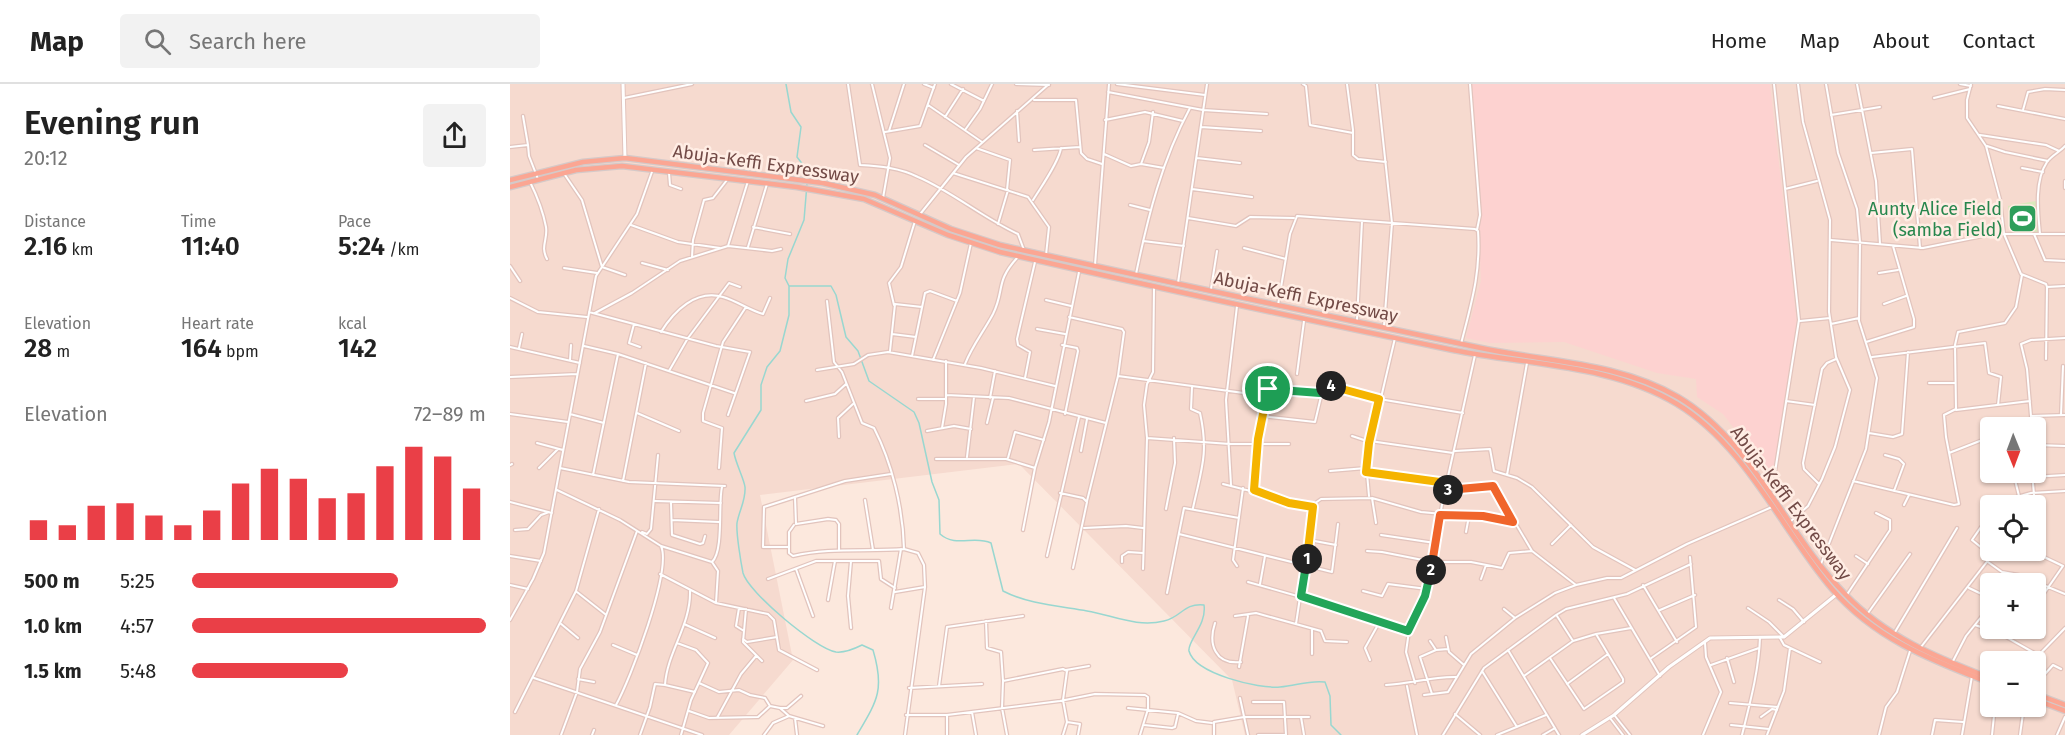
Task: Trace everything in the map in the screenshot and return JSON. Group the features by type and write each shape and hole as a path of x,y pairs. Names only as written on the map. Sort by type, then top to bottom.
{"highway":[{"name":"Abuja-Keffi Expressway","path":"510,180 583,162 625,158 823,183 883,198 976,238 1024,250 1383,328 1627,375 1679,398 1724,435 1846,596 1867,615 1919,649 1980,674"},
{"name":"Abuja-Keffi Expressway","path":"510,187 562,173 604,166 653,169 824,190 864,199 971,243 1019,256 1475,355 1623,380 1679,406 1704,424 1725,445 1837,594 1877,630 1910,651 1980,679"},
{"path":"1561,368 1562,362"},
{"path":"2046,698 2065,705"},
{"path":"2046,704 2065,711"}],"street":[{"path":"622,84 625,158"},
{"path":"623,98 692,84"},
{"path":"848,84 859,164 890,168 918,176 998,225 1018,234 1024,250"},
{"path":"872,84 887,131 890,168 883,198"},
{"path":"887,131 904,84"},
{"path":"924,84 934,88"},
{"path":"887,131 920,126 935,84"},
{"path":"951,84 984,101"},
{"path":"945,117 968,84"},
{"path":"964,130 984,101 992,84"},
{"path":"1016,84 1049,84"},
{"path":"920,215 959,165 1049,84"},
{"path":"1095,265 1109,84"},
{"path":"1117,84 1205,95"},
{"path":"1178,283 1207,84"},
{"path":"1303,84 1306,86 1310,125 1353,133"},
{"path":"1347,84 1354,156 1386,162"},
{"path":"1377,84 1392,223 1383,328"},
{"path":"1461,344 1478,277 1479,215 1470,84"},
{"path":"1766,489 1774,472 1799,321 1774,84"},
{"path":"1790,522 1808,506 1819,484 1835,447 1850,394 1850,387 1836,359 1830,318 1830,220 1802,118 1798,84"},
{"path":"1821,564 1869,434 1877,378 1859,318 1860,242 1857,209 1838,153 1826,84"},
{"path":"1857,84 1871,153 1879,209 1880,244"},
{"path":"1960,84 1970,86"},
{"path":"1934,98 1970,86"},
{"path":"1956,410 1955,345 1959,331 2002,325 2007,322 2016,307 2022,275 2004,234 2000,198 1986,145 1967,118 1966,100 1970,86"},
{"path":"2023,110 2028,92 2045,89 2065,90"},
{"path":"1108,92 1203,110 1267,114"},
{"path":"1032,100 1076,100 1083,157 1102,164"},
{"path":"928,105 982,142"},
{"path":"1998,106 2065,119"},
{"path":"1831,116 1880,107"},
{"path":"1136,274 1150,210 1164,168 1190,108"},
{"path":"1017,111 1019,141"},
{"path":"1105,120 1135,112 1153,112 1183,121"},
{"path":"1141,164 1149,142 1153,112"},
{"path":"523,116 528,145 539,180"},
{"path":"1201,127 1261,130"},
{"path":"1979,135 2046,145 2065,151"},
{"path":"510,147 528,145"},
{"path":"925,145 959,165"},
{"path":"1986,145 2005,153 2048,161"},
{"path":"2040,234 2037,207 2043,172 2048,161 2065,146"},
{"path":"1034,150 1080,147"},
{"path":"976,148 1010,160 1008,190 998,225"},
{"path":"1032,201 1059,160 1061,148"},
{"path":"1871,153 1912,148 1920,248"},
{"path":"1103,154 1131,166 1141,164 1164,168"},
{"path":"1197,158 1240,163"},
{"path":"2022,168 2043,172"},
{"path":"510,620 542,561 597,273 631,225 648,189 653,169"},
{"path":"669,171 670,186 681,189"},
{"path":"562,173 571,181 582,200 602,267"},
{"path":"953,173 1008,190 1032,201 1049,227 1046,255"},
{"path":"692,257 692,245 704,200 713,198 728,179"},
{"path":"728,246 748,181"},
{"path":"1785,189 1818,181"},
{"path":"2065,181 2065,188"},
{"path":"530,182 545,221 547,233 543,250 548,259"},
{"path":"747,248 767,184"},
{"path":"1192,189 1252,197"},
{"path":"1130,205 1150,210"},
{"path":"1879,209 1918,210"},
{"path":"1188,218 1236,226 1250,217 1306,216 1477,230"},
{"path":"1278,305 1294,218"},
{"path":"890,352 894,305 889,283 900,267 916,220"},
{"path":"1356,321 1362,221"},
{"path":"631,225 658,236 692,245 781,249"},
{"path":"753,226 790,234"},
{"path":"1831,240 1920,248 1940,246 1988,234 2065,234"},
{"path":"2034,234 2045,260 2065,261"},
{"path":"1143,241 1184,246"},
{"path":"933,360 957,301 971,243"},
{"path":"1866,342 1914,327 1893,246"},
{"path":"594,313 668,270 676,262 714,253 720,248"},
{"path":"1244,248 1286,259"},
{"path":"1210,290 1217,251"},
{"path":"965,365 970,350 994,311 1002,275 1019,256"},
{"path":"1025,378 1030,352 1018,345 1017,339 1035,259"},
{"path":"642,263 668,270"},
{"path":"510,266 519,276 520,282"},
{"path":"602,267 625,275"},
{"path":"564,268 597,273"},
{"path":"1023,530 1080,269"},
{"path":"1879,273 1898,270"},
{"path":"2022,275 2046,284 2047,287 2046,359"},
{"path":"669,371 688,338 729,283 740,287"},
{"path":"1143,569 1147,438 1144,405 1149,379 1153,372 1154,285"},
{"path":"2047,287 2065,286"},
{"path":"912,356 922,307 928,291 957,301"},
{"path":"662,332 678,308 695,299 719,296 764,313 770,298"},
{"path":"1884,304 1906,296"},
{"path":"510,298 538,312 588,317"},
{"path":"1046,300 1071,306"},
{"path":"827,301 834,359 862,423 874,428 880,439 901,516 903,549 891,608"},
{"path":"1231,485 1230,444 1226,415 1237,303"},
{"path":"894,305 922,307"},
{"path":"719,468 722,428 702,419 709,384 721,347 746,307"},
{"path":"589,312 721,347 750,352 728,415"},
{"path":"1069,317 1123,330 1118,376 1073,568"},
{"path":"1297,374 1304,318"},
{"path":"1799,321 1830,318"},
{"path":"1831,324 1859,318"},
{"path":"634,324 629,343 640,347"},
{"path":"1037,329 1065,334"},
{"path":"519,348 522,334"},
{"path":"891,334 916,338"},
{"path":"1376,524 1366,470 1379,399 1395,338"},
{"path":"2063,366 2063,415 2032,416 2022,344 2047,338 2065,338"},
{"path":"1872,357 1955,345 1987,343 1989,373 2001,377 1998,405"},
{"path":"570,360 571,345"},
{"path":"1062,345 1077,348 1078,351 1065,414"},
{"path":"584,346 618,354 734,393"},
{"path":"510,347 580,363"},
{"path":"817,370 837,367 864,357 890,352 995,371 1055,386"},
{"path":"1869,434 1893,437 1902,434 1908,352"},
{"path":"593,476 618,354"},
{"path":"1415,684 1406,652 1408,631 1427,589 1440,515 1475,355"},
{"path":"1819,484 1804,469 1803,463 1823,366 1836,359"},
{"path":"942,428 946,397 946,361"},
{"path":"623,481 646,363"},
{"path":"1507,476 1527,363"},
{"path":"987,423 995,371"},
{"path":"510,376 577,374"},
{"path":"1118,376 1266,396"},
{"path":"1929,384 1955,383"},
{"path":"806,401 836,394 846,384"},
{"path":"1262,416 1315,422 1320,393 1324,384 1379,399 1463,413"},
{"path":"1192,387 1191,409 1200,413 1204,441 1204,471 1193,508"},
{"path":"1254,490 1257,445 1268,389 1320,393"},
{"path":"967,458 974,397"},
{"path":"918,399 1009,398 1050,411 1106,423"},
{"path":"1786,401 1815,405"},
{"path":"1853,481 1954,505 1959,504 1944,415 1956,410 2031,401"},
{"path":"839,437 838,418 853,404"},
{"path":"637,413 679,431"},
{"path":"510,414 568,422"},
{"path":"570,414 604,423"},
{"path":"1047,556 1079,417"},
{"path":"1081,451 1087,419"},
{"path":"927,431 942,428 971,429"},
{"path":"1007,459 1014,432 1044,440"},
{"path":"1352,436 1370,441 1454,452 1489,448 1494,471 1532,487 1593,547 1635,570"},
{"path":"1147,438 1174,438 1230,444 1289,444"},
{"path":"1166,509 1174,463 1174,438"},
{"path":"1949,453 1980,441"},
{"path":"537,443 564,450"},
{"path":"2046,445 2065,446"},
{"path":"540,468 558,449"},
{"path":"638,531 647,534 650,531 658,455"},
{"path":"1885,455 1899,459 1904,464 1894,491"},
{"path":"936,459 1007,459 1035,468"},
{"path":"560,468 623,481 724,485 716,559 712,562"},
{"path":"1330,471 1366,470 1447,483"},
{"path":"789,547 763,547 764,507 845,481 891,474"},
{"path":"2046,475 2065,475"},
{"path":"2033,483 2034,493"},
{"path":"1224,484 1254,490 1289,503 1313,507"},
{"path":"1445,491 1493,486 1532,551 1576,585"},
{"path":"1237,566 1233,560 1234,547 1244,488"},
{"path":"556,490 598,509 661,546 712,562 717,571 716,603"},
{"path":"2024,495 2065,491"},
{"path":"1060,493 1087,501"},
{"path":"1904,505 1909,495"},
{"path":"795,497 796,524"},
{"path":"1296,624 1315,501 1371,497 1440,515 1490,517 1513,522"},
{"path":"865,500 873,551"},
{"path":"654,501 721,503"},
{"path":"510,502 550,512"},
{"path":"671,503 673,536 700,544 703,543 705,536"},
{"path":"1424,694 1448,692 1471,654 1515,618 1554,593 1607,578 1621,578 1687,544 1772,507"},
{"path":"1167,592 1184,508 1239,518"},
{"path":"516,712 576,591 598,509"},
{"path":"515,530 528,529 542,515 550,512"},
{"path":"1846,596 1892,526 1890,520 1876,513"},
{"path":"1466,532 1469,516"},
{"path":"672,520 719,522"},
{"path":"839,549 839,524 836,520 796,524 789,532 789,553 793,556 839,549 873,551 903,549 915,550 924,565 925,587 909,688 905,735"},
{"path":"1179,534 1332,572 1338,524"},
{"path":"1082,528 1126,525 1143,528"},
{"path":"1552,544 1571,525"},
{"path":"1893,634 1957,528"},
{"path":"1980,528 1972,540 1980,546"},
{"path":"561,735 576,694 581,667 600,632 638,531"},
{"path":"1381,535 1435,543"},
{"path":"1309,540 1336,545"},
{"path":"616,705 652,617 663,557 661,546"},
{"path":"1367,551 1432,562 1502,568 1509,553 1532,551"},
{"path":"1122,562 1122,556 1128,552 1143,553"},
{"path":"1867,615 1910,554"},
{"path":"510,556 542,561"},
{"path":"1260,584 1264,556"},
{"path":"1856,556 1868,564"},
{"path":"1650,659 1696,627 1690,557"},
{"path":"2046,558 2063,566 2046,588 2065,594"},
{"path":"768,579 816,561 879,561 882,580 894,590 925,587"},
{"path":"828,600 835,561"},
{"path":"851,561 848,596 851,628"},
{"path":"1919,649 1988,562 2002,572 2008,573"},
{"path":"1443,735 1482,671 1556,615 1566,609 1614,598 1691,564"},
{"path":"1481,579 1486,565"},
{"path":"796,569 813,616"},
{"path":"660,574 716,603 773,616 779,650 817,670"},
{"path":"1248,582 1301,596 1408,631"},
{"path":"1363,591 1382,596 1390,584 1427,589"},
{"path":"510,585 528,589"},
{"path":"1643,585 1677,642"},
{"path":"1968,588 1980,593"},
{"path":"576,591 605,614"},
{"path":"665,685 667,669 690,607 690,591"},
{"path":"1582,735 1614,715 1705,640 1724,635 1782,638 1837,594"},
{"path":"1660,610 1695,595"},
{"path":"1614,598 1660,676"},
{"path":"1779,600 1794,609 1804,622"},
{"path":"739,607 736,626 744,631"},
{"path":"746,608 744,645 762,661"},
{"path":"1748,608 1769,622 1782,638 1784,645 1820,662"},
{"path":"1504,609 1515,618"},
{"path":"1235,616 1248,616 1256,613 1322,632 1325,641 1347,642"},
{"path":"1556,615 1573,641"},
{"path":"939,687 947,627 1023,616"},
{"path":"1239,667 1248,616"},
{"path":"1952,663 1957,651 1980,619"},
{"path":"986,621 987,648 1001,652 1002,708 1007,735"},
{"path":"560,623 578,638"},
{"path":"1215,623 1211,642 1214,648 1223,658 1241,662"},
{"path":"1370,660 1365,648 1379,623"},
{"path":"684,624 715,638"},
{"path":"1975,626 1999,633 2031,651"},
{"path":"1524,676 1573,641 1596,634 1631,628"},
{"path":"2042,651 2065,628"},
{"path":"1312,630 1312,654"},
{"path":"1550,658 1584,709 1623,682 1596,634"},
{"path":"743,639 747,642 777,637"},
{"path":"1446,637 1448,649 1464,665"},
{"path":"1742,735 1748,704 1754,690 1760,638"},
{"path":"1703,735 1721,692 1710,665 1705,640"},
{"path":"1430,641 1436,650"},
{"path":"677,643 696,650 708,660 688,710 681,735"},
{"path":"613,645 637,655"},
{"path":"1710,665 1759,648"},
{"path":"1767,735 1787,679 1790,648"},
{"path":"1432,694 1420,657 1436,650 1448,649"},
{"path":"1508,650 1559,735"},
{"path":"1879,735 1886,708 1897,692 1910,651"},
{"path":"1567,684 1608,654"},
{"path":"717,718 756,656"},
{"path":"1727,658 1734,681"},
{"path":"2046,673 2053,664 2061,669"},
{"path":"1003,681 1089,666"},
{"path":"1063,735 1067,722 1063,700 1066,670"},
{"path":"1482,671 1516,727"},
{"path":"1962,735 1972,676"},
{"path":"1386,685 1415,684 1428,680 1457,677"},
{"path":"534,678 702,735"},
{"path":"578,679 594,682"},
{"path":"640,735 655,684 695,692"},
{"path":"699,684 719,692 733,690 765,698 770,706 780,708 787,708 801,696"},
{"path":"909,688 982,684"},
{"path":"1407,684 1417,735"},
{"path":"906,715 947,715 1095,694 1145,695 1148,697 1148,709 1140,735"},
{"path":"1240,698 1248,735"},
{"path":"1253,702 1284,702 1286,735 1258,735"},
{"path":"1731,703 1777,708"},
{"path":"688,710 717,718 758,717 770,706"},
{"path":"780,708 789,716 823,726"},
{"path":"1128,708 1178,713 1196,721 1212,723 1244,717 1309,717"},
{"path":"1761,717 1777,708"},
{"path":"972,712 976,735"},
{"path":"1144,725 1176,727 1178,713"},
{"path":"1455,714 1480,735"},
{"path":"947,715 947,735"},
{"path":"1497,735 1546,715"},
{"path":"1614,715 1630,735"},
{"path":"764,735 773,723 789,716"},
{"path":"1301,717 1304,735"},
{"path":"1992,735 1994,717"},
{"path":"2020,735 2022,717"},
{"path":"2057,735 2065,717"},
{"path":"795,718 797,735"},
{"path":"1610,718 1623,735"},
{"path":"1932,735 1935,720 1963,722"},
{"path":"1067,722 1080,724 1078,735"},
{"path":"1212,723 1214,735"},
{"path":"1731,725 1769,729"},
{"path":"1543,735 1555,728"},
{"path":"592,735 594,730"}],"shaded area":[{"path":"510,84 2065,84 2065,735 1245,735 1232,680 1019,464 760,495 793,660 729,735 510,735"},
{"path":"1472,84 1770,84 1797,323 1772,478 1723,414 1697,397 1696,379 1657,373 1564,342 1490,343 1466,338 1481,281"}],"green space":[{"name":"Aunty Alice Field (samba Field)","path":"2036,201 2038,232 2011,233 2008,206"}],"waterway":[{"path":"786,84 791,112 801,127 797,157 807,170 807,179"},
{"path":"807,184 804,220 788,259 785,278 789,286 789,315 780,351 767,367 761,385 761,410 734,453 745,487 737,523 737,534 743,573 769,606 799,631 826,649 836,652 846,651 862,645 873,650 878,675 877,695 857,735"},
{"path":"789,286 831,286 836,295 846,337 858,351 869,381 914,412 919,423 932,482 939,500 940,534 952,540 978,540 991,543 1003,591 1033,602 1144,623 1164,621 1175,617 1191,606 1204,605 1203,619 1189,647 1194,659 1215,673 1244,683 1280,687 1325,682 1330,696 1331,725 1341,735"}],"place":[{"name":"Aunty Alice Field (samba Field)","path":"2023,219"}],"route":[{"path":"1324,384 1379,399 1369,443 1366,472 1447,483 1445,491 1495,487 1513,522 1483,516 1440,515 1427,589 1410,630 1379,623 1356,613 1301,596 1313,507 1289,503 1254,490 1256,453 1268,389 1320,393 1324,384"}]}
